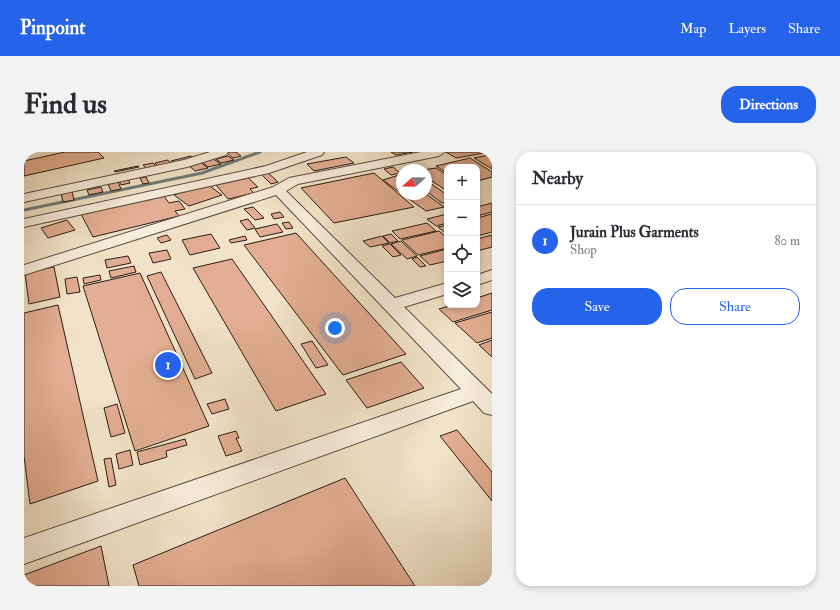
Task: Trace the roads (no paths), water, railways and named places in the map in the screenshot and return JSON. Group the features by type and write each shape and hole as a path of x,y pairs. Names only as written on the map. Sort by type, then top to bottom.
{"street":[{"path":"24,198 187,162 222,152"},
{"path":"24,223 270,169 318,152"},
{"path":"24,270 278,190 294,181 439,152"},
{"path":"24,551 484,399 278,190"},
{"path":"480,279 492,275"},
{"path":"393,305 444,289"}],"waterway":[{"path":"24,210 202,173 260,152"}],"place":[{"name":"Jurain Plus Garments","path":"168,365"}]}
